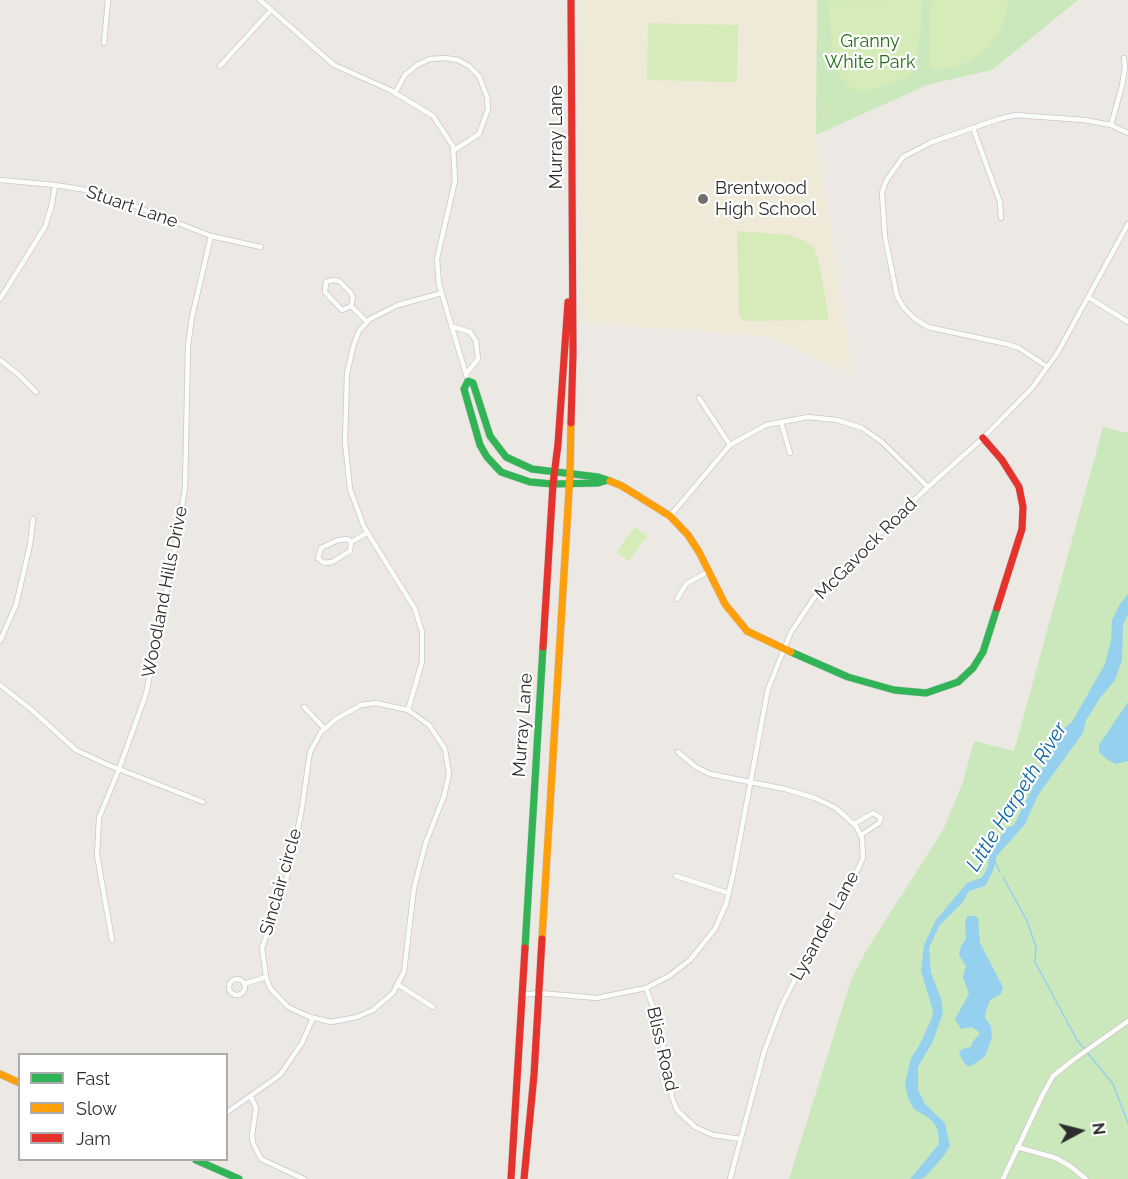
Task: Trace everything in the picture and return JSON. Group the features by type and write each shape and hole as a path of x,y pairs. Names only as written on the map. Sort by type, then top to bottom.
{"main road":[{"name":"Murray Lane","path":"524,1179 534,1075 570,474 573,354 571,0"},
{"name":"Murray Lane","path":"511,1179 553,484 571,274"},
{"path":"605,481 553,484 530,482 501,472 486,457 480,445 464,389 467,378 473,383 490,436 506,457 532,469 598,477 622,486 670,516 688,535 726,604 747,631 848,677 894,690 926,693 958,682 973,668 983,652 1022,529 1023,507 1019,487 1012,473 983,438"},
{"path":"0,1074 18,1082"},
{"path":"201,1161 239,1179"}],"street":[{"path":"104,43 108,0"},
{"path":"260,0 334,65 395,93 433,116 453,146 454,181 437,259 441,294 467,378"},
{"path":"220,66 271,9"},
{"path":"1111,125 1122,86 1124,58"},
{"path":"395,93 405,75 417,65 430,59 458,60 469,66 479,76 488,97 488,109 479,134 453,151"},
{"path":"1046,366 1019,348 928,327 909,313 897,296 885,237 882,193 886,180 903,157 932,142 1016,115 1062,117 1111,125 1128,133"},
{"path":"973,128 1000,202 1001,218"},
{"name":"Stuart Lane","path":"0,180 55,184 99,192 211,236 261,247"},
{"path":"0,299 45,227 52,206 55,184"},
{"name":"McGavock Road","path":"522,995 539,993 597,998 646,988 669,976 690,960 715,929 728,893 768,689 791,632 818,592 983,438 1032,388 1058,352 1128,224"},
{"name":"Woodland Hills Drive","path":"112,940 97,850 99,818 146,694 178,530 185,488 189,338 211,236"},
{"path":"339,281 351,293 353,298 351,306 342,310 325,292 326,282 339,281"},
{"path":"408,710 422,662 422,632 415,609 367,534 350,489 344,419 347,374 352,347 359,331 367,322 398,305 441,294"},
{"path":"1088,297 1128,322"},
{"path":"351,306 367,322"},
{"path":"451,326 466,330 476,341 478,359 467,378"},
{"path":"0,360 36,392"},
{"path":"699,398 730,445"},
{"path":"670,516 730,445 766,425 808,417 851,423 882,442 928,487"},
{"path":"781,422 790,453"},
{"path":"0,641 16,605 30,545 33,519"},
{"path":"351,542 350,550 332,562 324,563 318,558 321,548 343,539 351,542 367,534"},
{"path":"677,599 686,584 709,571"},
{"path":"0,685 76,750 203,802"},
{"name":"Sinclair circle","path":"378,703 408,710 429,725 445,749 449,774 444,795 426,842 414,888 404,972 393,993 374,1010 357,1017 331,1022 312,1018 288,1007 270,988 266,977 263,946 286,881 301,814 310,752 321,732 348,711 361,705 378,703"},
{"path":"303,707 325,729"},
{"path":"678,752 696,767 710,774 785,789 814,798 836,808 854,824 861,835 879,823 881,818 873,813 854,824"},
{"name":"Lysander Lane","path":"730,1179 764,1052 781,1007 800,969 857,871 863,858 861,835"},
{"path":"676,876 728,893"},
{"path":"244,984 266,977"},
{"path":"397,984 433,1007"},
{"name":"Bliss Road","path":"646,988 659,1024 672,1097 677,1110 695,1127 713,1135 741,1139"},
{"path":"228,1112 280,1075 302,1043 312,1018"},
{"path":"1003,1179 1053,1077 1078,1056 1128,1021"},
{"path":"251,1097 256,1108 253,1143 261,1159 304,1179"},
{"path":"1017,1147 1063,1161 1086,1179"}],"shaded area":[{"name":"Brentwood High School","path":"579,0 817,0 816,135 853,375 770,337 582,322"}],"green space":[{"name":"Granny White Park","path":"817,0 1078,0 992,70 927,85 816,135"},
{"path":"922,0 921,29 911,75 872,90 856,91 850,88 840,76 834,62 828,1"},
{"path":"932,0 1008,0 1002,28 986,50 972,60 955,67 942,69 930,67"},
{"path":"648,23 738,25 737,82 647,80"},
{"path":"737,231 788,235 814,247 821,272 829,320 744,321 739,316"},
{"path":"1103,427 1128,433 1128,1179 789,1179 851,980 866,951 943,830 963,782 974,741 1014,751"},
{"path":"635,527 648,536 628,561 616,552"}],"water":[{"path":"1128,594 1128,614 1123,625 1122,660 1115,680 1086,720 1083,733 1038,795 1025,824 997,856 993,871 985,886 969,891 962,903 939,926 929,948 931,973 941,999 943,1013 933,1041 918,1067 918,1090 925,1104 945,1123 950,1146 926,1176 921,1179 910,1179 939,1144 935,1125 929,1118 914,1109 908,1098 905,1084 911,1058 919,1046 933,1011 921,971 924,945 936,920 967,883 981,878 985,873 994,846 1007,828 1014,825 1064,728 1072,722 1105,664 1111,641 1112,620"},
{"path":"1128,702 1128,761 1116,764 1099,752 1099,745"},
{"path":"968,916 978,918 980,943 1003,987 1001,994 990,1000 986,1011 985,1018 991,1026 992,1037 986,1054 969,1067 959,1053 962,1049 971,1047 979,1032 972,1027 961,1029 955,1019 969,994 963,977 966,966 959,955 966,939 965,921"}],"waterway":[{"name":"Little Harpeth River","path":"995,862 1000,872"},
{"path":"1003,877 1027,921 1036,947 1035,962 1077,1040 1113,1084 1128,1123"}],"traffic: fast":[{"path":"605,481 553,484 530,482 501,472 487,457 480,445 464,389 468,381 473,383 490,436 506,457 532,469 598,477 610,481"},
{"path":"791,652 848,677 894,690 926,693 958,682 973,668 983,652 997,608"},
{"path":"525,948 543,647"},
{"path":"198,1161 239,1179"}],"traffic: slow":[{"path":"542,939 570,474 571,423"},
{"path":"610,481 670,516 688,535 725,604 747,631 791,652"},
{"path":"0,1074 18,1082"}],"traffic: jam":[{"path":"571,0 573,354 571,423"},
{"path":"543,647 553,484 568,302"},
{"path":"983,438 1002,460 1019,487 1023,507 1022,529 997,608"},
{"path":"524,1179 534,1075 542,939"},
{"path":"511,1179 525,948"}],"place":[{"name":"Brentwood High School","path":"703,199"}]}
